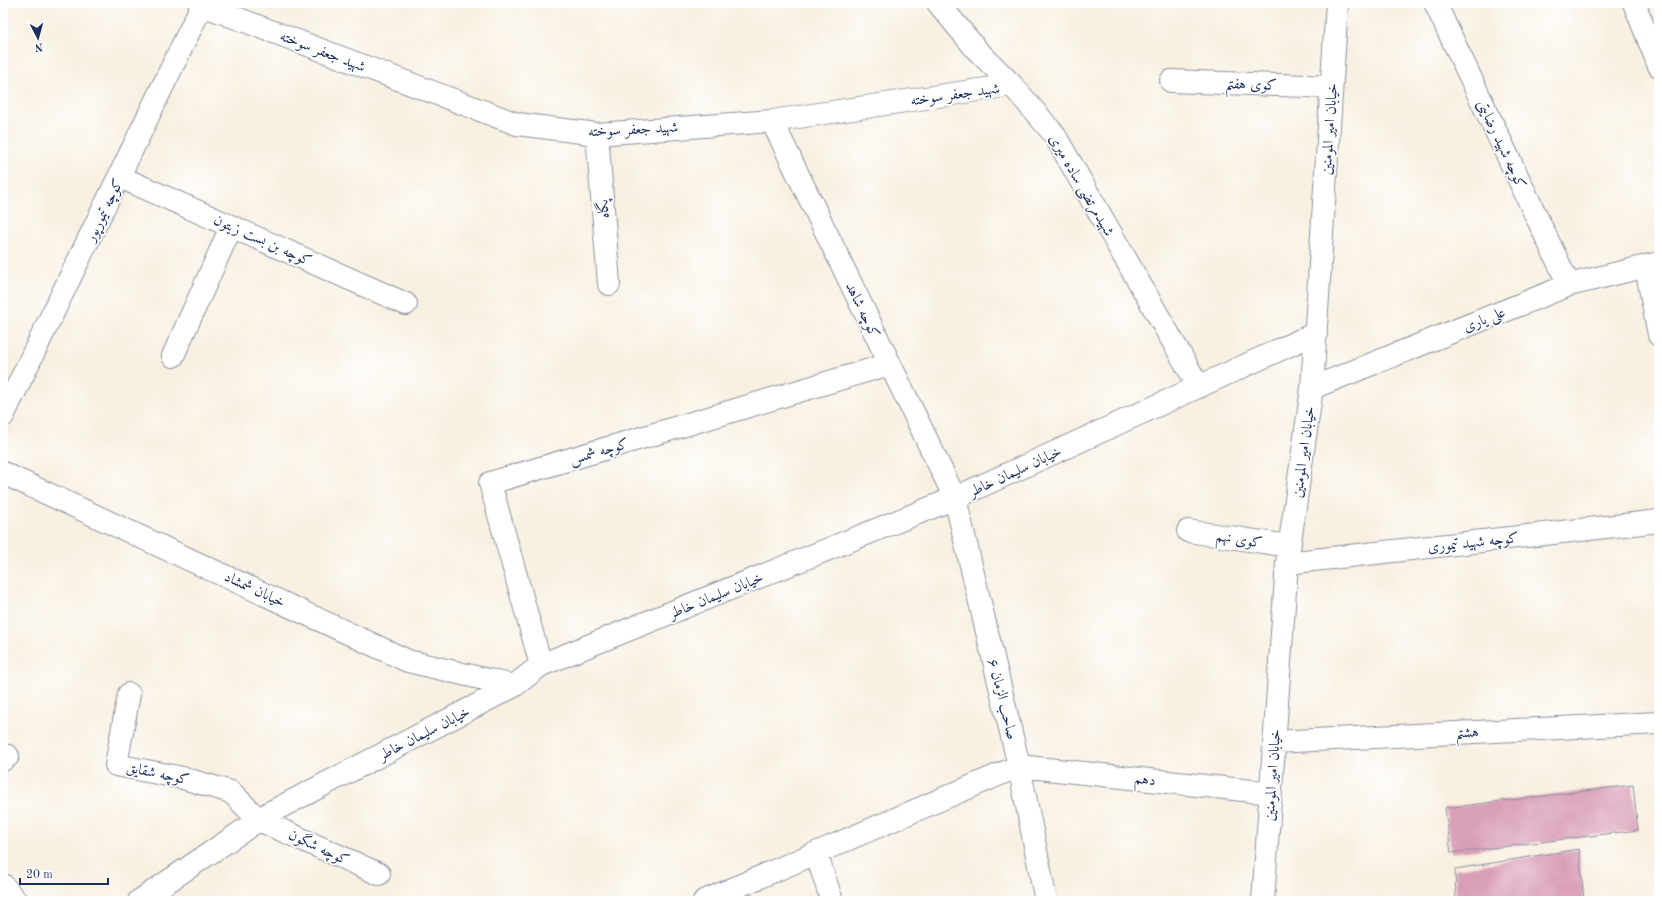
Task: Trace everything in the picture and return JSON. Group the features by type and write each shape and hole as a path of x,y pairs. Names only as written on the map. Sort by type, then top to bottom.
{"street":[{"name":"شهیدمرتضی ساده میری","path":"938,3 976,49 1012,85 1054,134 1199,387"},
{"name":"خیابان امیر المومنین","path":"1263,901 1288,555 1312,388 1337,3"},
{"name":"کوچه شهید رضایتی","path":"1435,3 1569,285"},
{"path":"1634,3 1659,66"},
{"name":"شهید جعفر سوخته","path":"202,4 517,124 597,134 772,120 1012,85"},
{"name":"کوچه تیمورپور","path":"3,416 120,177 202,4"},
{"name":"کوی هفتم","path":"1171,81 1331,87"},
{"name":"کوچه شاهد","path":"772,120 955,498"},
{"name":"پگاه","path":"597,134 609,284"},
{"name":"کوچه بن بست زیتون","path":"120,177 406,304"},
{"path":"173,356 231,226"},
{"name":"علی یاری","path":"1312,388 1569,285 1652,265"},
{"path":"1652,265 1659,335"},
{"name":"خیابان سلیمان خاطر","path":"139,901 269,813 514,686 541,665 955,498 1316,333"},
{"name":"کوچه شمس","path":"541,665 490,483 890,364"},
{"name":"خیابان شمشاد","path":"3,473 408,661 514,686"},
{"name":"صاحب الزمان ۶","path":"955,498 1020,766 1046,901"},
{"name":"کوچه شهید تیموری","path":"1288,555 1659,521"},
{"name":"کوی نهم","path":"1188,531 1288,555"},
{"name":"کوچه شقایق","path":"129,694 116,765 183,778 231,792 259,820"},
{"name":"هشتم","path":"1274,742 1659,723"},
{"path":"704,901 1020,766"},
{"name":"دهم","path":"1020,766 1271,793"},
{"name":"کوچه شگون","path":"259,820 378,874"},
{"path":"816,853 832,901"},
{"path":"3,885 16,901"}],"building":[{"path":"1633,785 1638,830 1451,853 1445,808"},
{"path":"1579,849 1584,901 1456,901 1455,869"}]}
